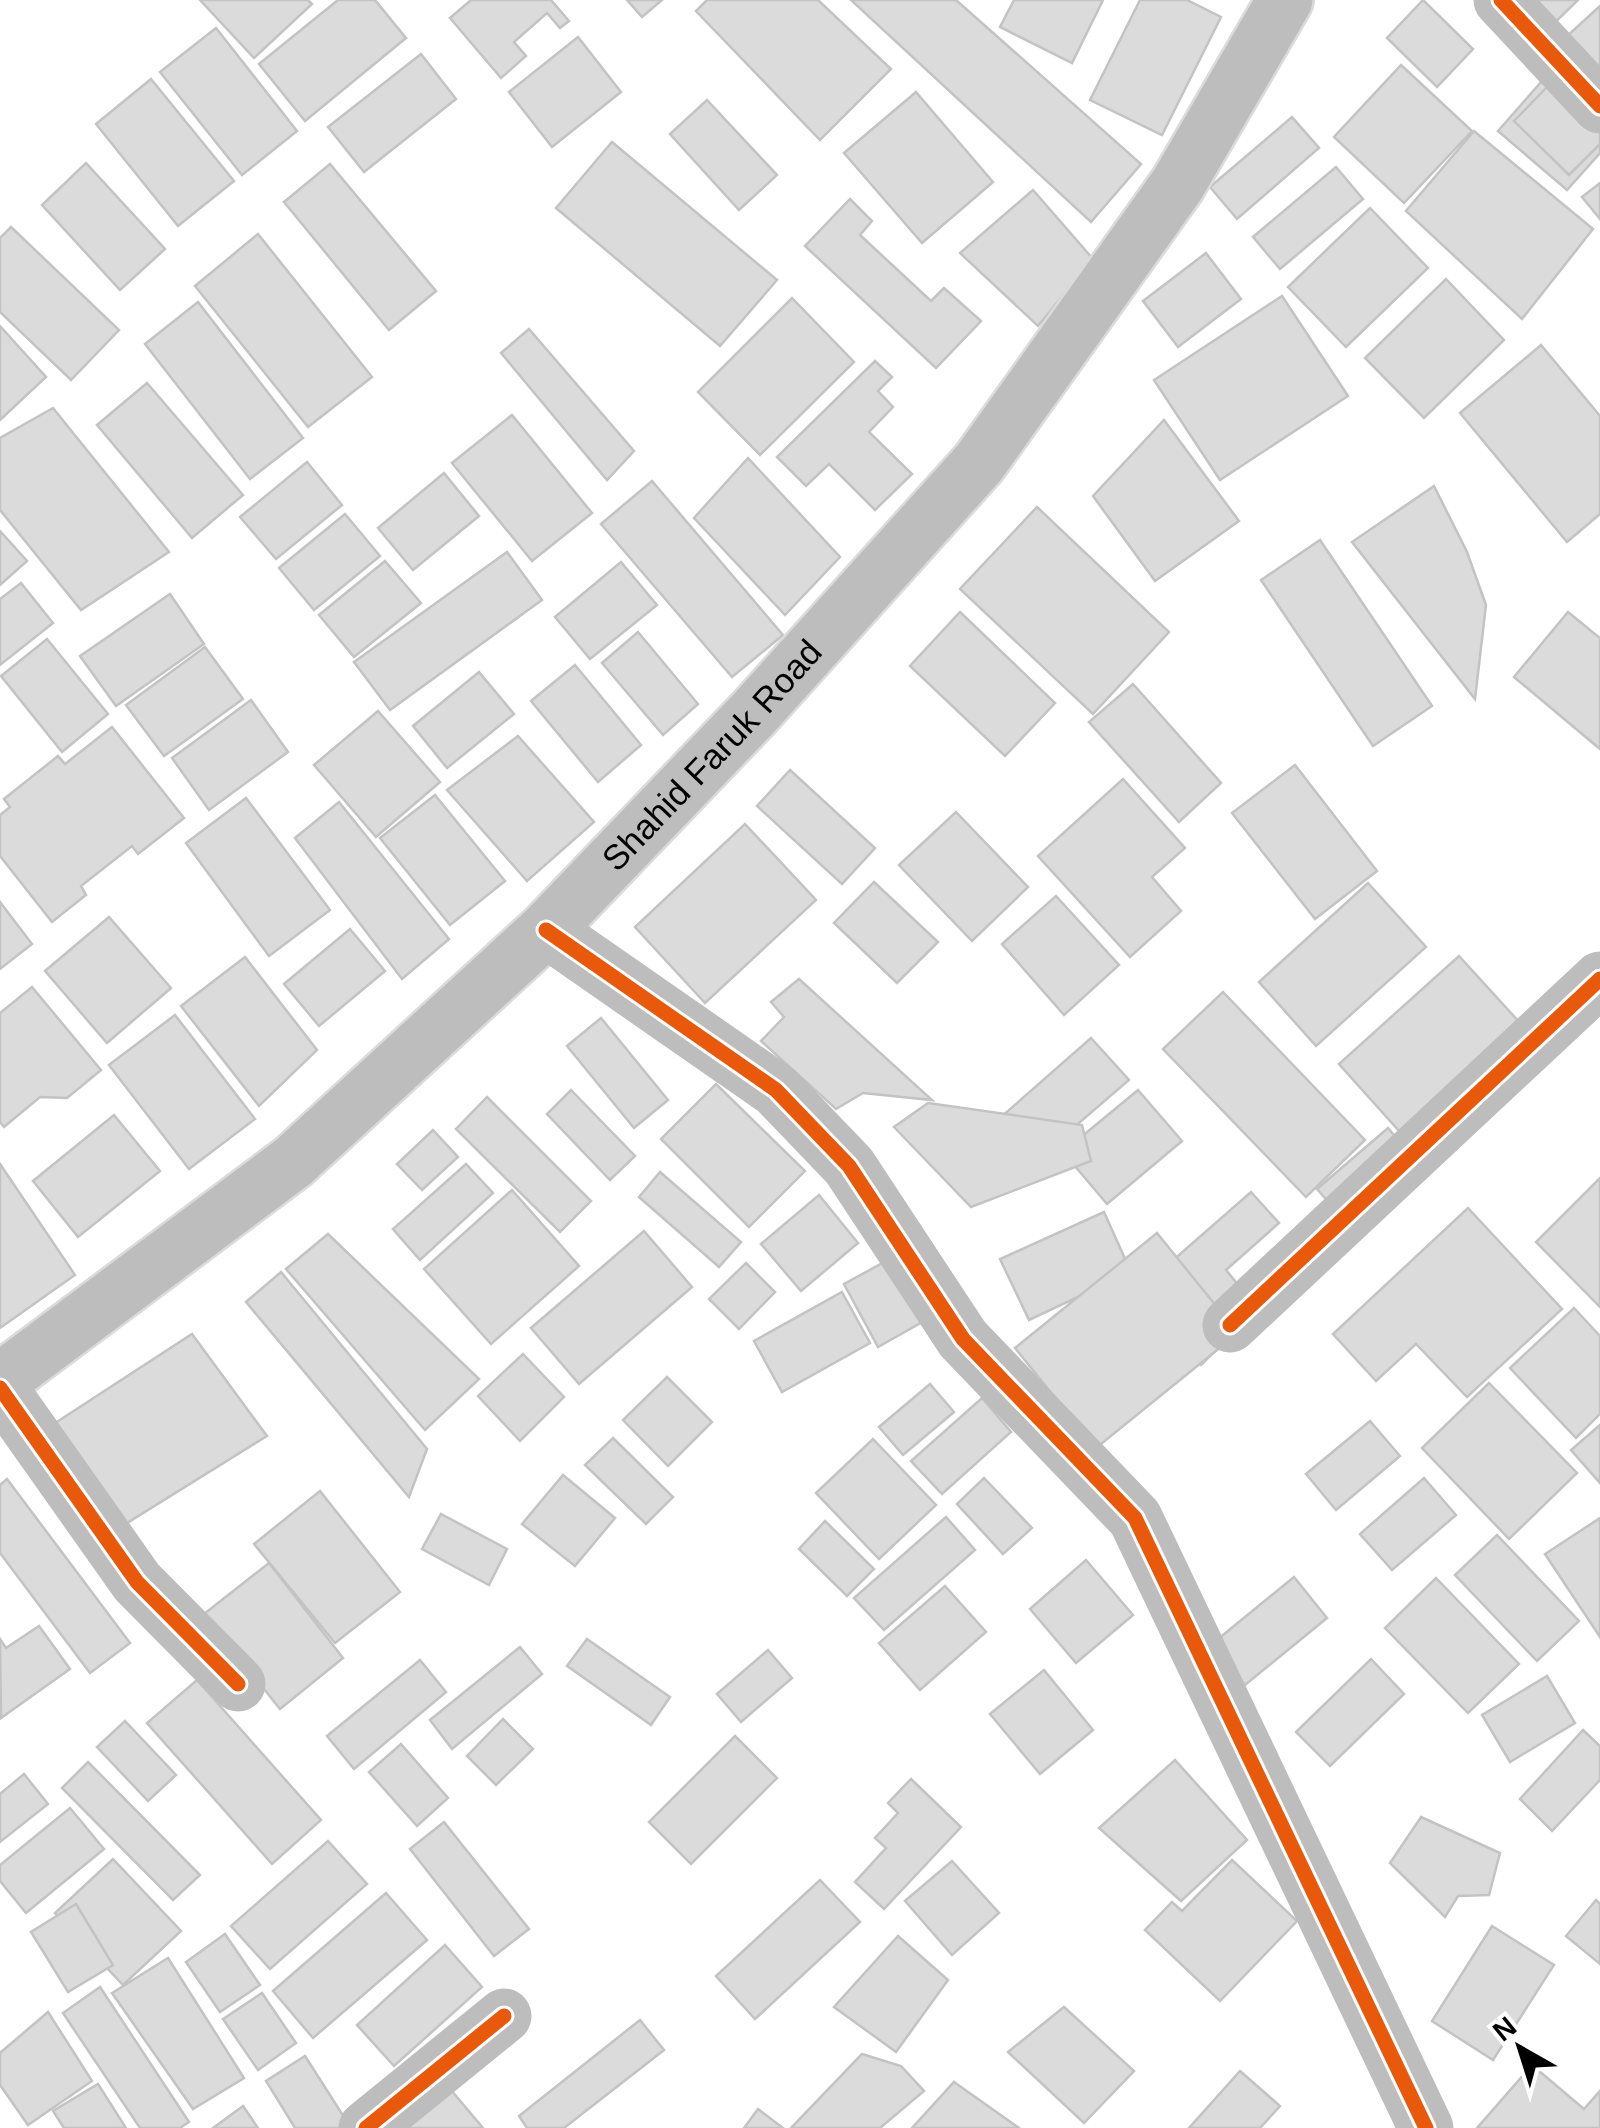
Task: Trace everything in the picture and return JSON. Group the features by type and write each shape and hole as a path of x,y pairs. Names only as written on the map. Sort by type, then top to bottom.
{"street":[{"name":"Shahid Faruk Road","path":"0,1384 293,1162 546,930 754,713 979,463 1178,184 1286,0"},
{"path":"1501,0 1600,106"},
{"path":"546,930 776,1090 848,1166 963,1339 1135,1518 1426,2128"},
{"path":"1230,1325 1595,994"},
{"path":"0,1384 137,1582 238,1684"},
{"path":"366,2128 504,2016"}],"building":[{"path":"200,0 308,0 312,4 254,58"},
{"path":"338,0 375,0 406,38 305,121 259,64"},
{"path":"471,0 551,0 569,21 560,28 547,13 514,42 526,56 501,78 450,18"},
{"path":"627,0 662,0 642,17"},
{"path":"707,0 818,0 891,69 820,140 696,11"},
{"path":"851,0 956,0 1141,164 1091,222"},
{"path":"1014,0 1103,0 1072,63 1000,27"},
{"path":"1140,0 1187,0 1221,17 1162,135 1090,100"},
{"path":"1423,0 1473,49 1437,87 1387,38"},
{"path":"1497,0 1578,0 1536,41"},
{"path":"1600,6 1600,80 1542,59"},
{"path":"216,28 297,131 242,175 160,72"},
{"path":"578,37 621,92 552,147 509,92"},
{"path":"421,54 456,99 364,172 328,127"},
{"path":"1401,65 1472,131 1404,203 1334,137"},
{"path":"151,79 234,181 178,226 96,124"},
{"path":"1542,81 1600,131 1600,153 1567,190 1498,131"},
{"path":"1551,83 1600,132 1600,144 1569,175 1514,121"},
{"path":"916,92 993,182 922,243 844,153"},
{"path":"707,100 777,175 739,210 670,134"},
{"path":"1292,117 1319,148 1237,219 1210,187"},
{"path":"1474,131 1593,229 1522,319 1406,211"},
{"path":"612,142 777,280 720,346 556,208"},
{"path":"86,163 165,249 120,290 42,205"},
{"path":"330,164 436,291 389,330 284,202"},
{"path":"1336,167 1363,199 1280,269 1253,237"},
{"path":"1600,183 1600,219 1582,197"},
{"path":"1033,190 1093,259 1038,326 960,253"},
{"path":"850,199 872,221 860,235 931,301 944,288 981,321 936,368 805,246"},
{"path":"1370,208 1428,268 1346,347 1288,287"},
{"path":"11,227 119,330 71,380 0,312 0,238"},
{"path":"258,234 372,377 308,427 195,286"},
{"path":"1206,253 1241,299 1178,347 1143,301"},
{"path":"1446,279 1504,340 1424,418 1365,358"},
{"path":"1282,296 1348,396 1220,480 1154,380"},
{"path":"792,298 854,362 760,455 698,392"},
{"path":"198,302 303,438 250,479 145,344"},
{"path":"0,326 46,377 0,420"},
{"path":"529,329 634,451 607,480 501,353"},
{"path":"1541,345 1600,416 1600,514 1567,542 1460,413"},
{"path":"875,361 892,377 878,391 893,407 869,432 912,474 875,510 829,464 806,486 777,457"},
{"path":"147,383 243,495 192,538 97,425"},
{"path":"53,408 169,552 81,610 0,510 0,438"},
{"path":"512,415 592,513 532,561 452,463"},
{"path":"1164,420 1239,521 1155,581 1093,496"},
{"path":"748,458 840,557 785,615 694,518"},
{"path":"307,462 342,505 276,559 240,517"},
{"path":"444,473 479,516 413,570 378,528"},
{"path":"652,481 783,635 732,677 601,524"},
{"path":"1434,486 1467,552 1486,605 1475,699 1352,542"},
{"path":"1037,507 1169,632 1093,714 960,589"},
{"path":"345,514 380,556 314,610 279,568"},
{"path":"0,531 27,561 0,585"},
{"path":"1320,540 1432,706 1373,746 1261,580"},
{"path":"507,552 542,600 390,710 354,662"},
{"path":"385,561 421,603 354,657 319,615"},
{"path":"621,562 657,605 590,659 555,617"},
{"path":"21,583 53,623 0,665 0,599"},
{"path":"170,594 204,644 116,706 80,656"},
{"path":"960,612 1055,703 1005,756 910,666"},
{"path":"1568,612 1600,638 1600,749 1514,677"},
{"path":"638,632 698,704 663,735 602,663"},
{"path":"47,639 108,714 62,752 1,676"},
{"path":"205,647 243,699 164,756 126,705"},
{"path":"575,665 641,745 598,782 531,701"},
{"path":"479,672 514,714 447,768 413,726"},
{"path":"1133,684 1221,783 1179,822 1089,722"},
{"path":"251,700 288,752 209,810 172,758"},
{"path":"378,711 440,782 376,837 314,765"},
{"path":"112,727 184,818 138,854 132,846 81,886 86,895 52,922 0,856 0,815 10,807 4,799 58,756 65,764"},
{"path":"518,736 594,822 527,881 447,790"},
{"path":"1295,765 1377,871 1315,919 1232,813"},
{"path":"790,770 875,848 842,884 757,806"},
{"path":"1123,779 1185,848 1152,877 1181,911 1130,957 1038,856"},
{"path":"435,795 505,881 450,925 380,838"},
{"path":"246,798 330,910 269,956 186,843"},
{"path":"339,802 449,939 402,979 295,838"},
{"path":"956,812 1028,887 972,941 899,865"},
{"path":"745,824 816,900 705,1003 635,927"},
{"path":"874,882 938,942 897,983 834,923"},
{"path":"1368,883 1426,947 1316,1046 1259,982"},
{"path":"1056,896 1119,965 1064,1015 1002,944"},
{"path":"0,902 32,944 0,969"},
{"path":"109,917 171,988 107,1043 45,971"},
{"path":"350,929 385,971 319,1026 284,984"},
{"path":"1459,956 1521,1024 1400,1132 1339,1064"},
{"path":"245,957 317,1050 259,1106 181,1006"},
{"path":"799,979 932,1100 863,1093 836,1109 761,1041 784,1017 771,1002"},
{"path":"32,987 101,1070 67,1098 40,1097 4,1127 0,1122 0,1013"},
{"path":"1223,992 1365,1140 1306,1197 1163,1049"},
{"path":"175,1015 255,1119 189,1169 109,1065"},
{"path":"601,1018 668,1100 634,1128 567,1046"},
{"path":"1091,1038 1129,1080 1036,1160 1000,1118"},
{"path":"716,1084 805,1171 749,1227 661,1139"},
{"path":"571,1090 635,1156 610,1180 547,1114"},
{"path":"1138,1090 1182,1141 1107,1204 1063,1152"},
{"path":"487,1097 591,1201 560,1232 456,1129"},
{"path":"928,1103 1082,1125 1091,1161 971,1207 894,1127"},
{"path":"114,1115 160,1171 78,1237 33,1181"},
{"path":"1388,1128 1421,1167 1351,1228 1317,1189"},
{"path":"433,1130 458,1157 422,1190 397,1164"},
{"path":"0,1164 75,1275 0,1328"},
{"path":"466,1164 493,1193 420,1260 393,1229"},
{"path":"660,1172 741,1242 719,1267 639,1197"},
{"path":"1600,1178 1600,1307 1536,1242"},
{"path":"512,1190 579,1266 491,1344 424,1269"},
{"path":"1251,1192 1279,1223 1226,1270 1258,1309 1201,1365 1131,1297"},
{"path":"819,1195 858,1243 801,1291 761,1244"},
{"path":"1468,1208 1562,1309 1467,1397 1416,1344 1376,1381 1333,1334"},
{"path":"1104,1212 1131,1272 1029,1320 1000,1259"},
{"path":"644,1231 692,1287 579,1384 531,1328"},
{"path":"1157,1233 1238,1333 1096,1448 1015,1348"},
{"path":"328,1234 479,1379 425,1430 286,1269"},
{"path":"899,1254 933,1316 878,1347 844,1284"},
{"path":"746,1263 775,1292 739,1329 709,1299"},
{"path":"281,1272 427,1449 409,1497 246,1302"},
{"path":"842,1292 870,1343 782,1392 754,1341"},
{"path":"1574,1308 1600,1336 1600,1414 1576,1438 1510,1368"},
{"path":"192,1334 267,1436 127,1523 46,1429"},
{"path":"523,1354 564,1397 520,1441 478,1396"},
{"path":"667,1377 712,1422 668,1466 623,1420"},
{"path":"1489,1383 1577,1473 1509,1539 1422,1448"},
{"path":"930,1384 954,1412 903,1455 879,1427"},
{"path":"982,1398 1011,1432 942,1494 911,1461"},
{"path":"1370,1421 1400,1456 1336,1510 1306,1474"},
{"path":"1600,1425 1600,1483 1571,1450"},
{"path":"613,1438 673,1497 646,1524 585,1465"},
{"path":"873,1439 936,1505 879,1559 816,1493"},
{"path":"563,1475 615,1518 575,1566 522,1524"},
{"path":"984,1478 1032,1528 1003,1554 957,1504"},
{"path":"1424,1478 1456,1515 1392,1570 1360,1534"},
{"path":"7,1479 130,1643 90,1673 0,1553 0,1485"},
{"path":"320,1491 400,1592 335,1643 254,1544"},
{"path":"441,1514 507,1549 489,1585 422,1549"},
{"path":"946,1517 975,1550 884,1630 854,1598"},
{"path":"1600,1518 1600,1637 1545,1554"},
{"path":"825,1521 874,1569 847,1596 799,1549"},
{"path":"1497,1535 1579,1621 1537,1661 1455,1575"},
{"path":"1086,1560 1133,1615 1076,1663 1030,1609"},
{"path":"269,1563 343,1658 280,1709 204,1614"},
{"path":"1294,1577 1327,1618 1245,1685 1212,1644"},
{"path":"1436,1578 1519,1664 1468,1713 1385,1628"},
{"path":"945,1586 986,1632 920,1690 879,1643"},
{"path":"39,1626 70,1669 1,1718 0,1639 6,1648"},
{"path":"587,1639 670,1697 651,1725 567,1666"},
{"path":"520,1647 542,1674 452,1749 430,1720"},
{"path":"768,1650 792,1678 741,1722 717,1694"},
{"path":"1371,1659 1404,1694 1330,1766 1296,1732"},
{"path":"420,1660 446,1692 354,1769 327,1736"},
{"path":"1044,1670 1093,1730 1040,1774 990,1714"},
{"path":"1547,1676 1575,1723 1510,1762 1482,1715"},
{"path":"197,1680 321,1820 272,1864 147,1723"},
{"path":"503,1719 533,1749 496,1785 467,1756"},
{"path":"125,1721 176,1775 148,1801 97,1747"},
{"path":"1583,1730 1600,1746 1600,1780 1552,1831 1520,1799"},
{"path":"735,1736 777,1778 691,1864 649,1822"},
{"path":"401,1744 448,1798 417,1826 369,1772"},
{"path":"1175,1760 1247,1840 1181,1901 1099,1828"},
{"path":"88,1762 200,1875 173,1900 62,1788"},
{"path":"24,1774 48,1804 0,1842 0,1794"},
{"path":"911,1779 961,1827 884,1909 855,1882 886,1848 875,1838 898,1813 888,1803"},
{"path":"70,1808 104,1849 26,1913 0,1881 0,1865"},
{"path":"1421,1817 1500,1853 1489,1895 1458,1896 1445,1917 1390,1863"},
{"path":"444,1822 529,1929 494,1956 410,1849"},
{"path":"328,1841 367,1884 270,1969 231,1926"},
{"path":"113,1859 181,1931 123,1985 55,1913"},
{"path":"1232,1860 1297,1921 1220,2001 1145,1930 1172,1902 1182,1911"},
{"path":"952,1861 999,1913 952,1955 905,1901"},
{"path":"820,1880 860,1922 755,2019 716,1976"},
{"path":"386,1893 427,1940 313,2038 273,1991"},
{"path":"1596,1900 1600,1904 1600,1964 1566,1936"},
{"path":"76,1904 113,1965 68,1992 31,1932"},
{"path":"1492,1926 1554,1965 1493,2060 1432,2021"},
{"path":"225,1934 260,1985 220,2012 186,1962"},
{"path":"898,1936 948,1980 896,2052 834,2007"},
{"path":"445,1945 482,1987 394,2066 357,2025"},
{"path":"168,1958 244,2078 193,2109 112,1993"},
{"path":"100,1987 189,2122 180,2128 140,2128 63,2013"},
{"path":"262,1993 296,2043 258,2070 223,2019"},
{"path":"1064,2007 1134,2071 1084,2123 1008,2052"},
{"path":"48,2012 92,2081 28,2125 0,2085 0,2053"},
{"path":"640,2020 664,2050 564,2128 527,2128 519,2116"},
{"path":"862,2054 901,2066 924,2091 880,2128 791,2128"},
{"path":"305,2056 351,2128 295,2128 266,2081"},
{"path":"1532,2065 1584,2109 1600,2091 1600,2128 1477,2128"},
{"path":"1240,2071 1280,2106 1260,2128 1189,2128"},
{"path":"954,2082 1019,2128 912,2128"},
{"path":"98,2084 126,2128 64,2128 53,2111"},
{"path":"446,2084 483,2128 395,2128"},
{"path":"243,2106 258,2128 213,2128"},
{"path":"758,2109 783,2128 744,2128"}],"cycle path":[{"path":"1501,0 1600,106"},
{"path":"546,930 776,1090 849,1166 963,1339 1135,1518 1426,2128"},
{"path":"1230,1325 1600,979"},
{"path":"0,1388 137,1582 238,1684"},
{"path":"366,2128 504,2016"}]}
